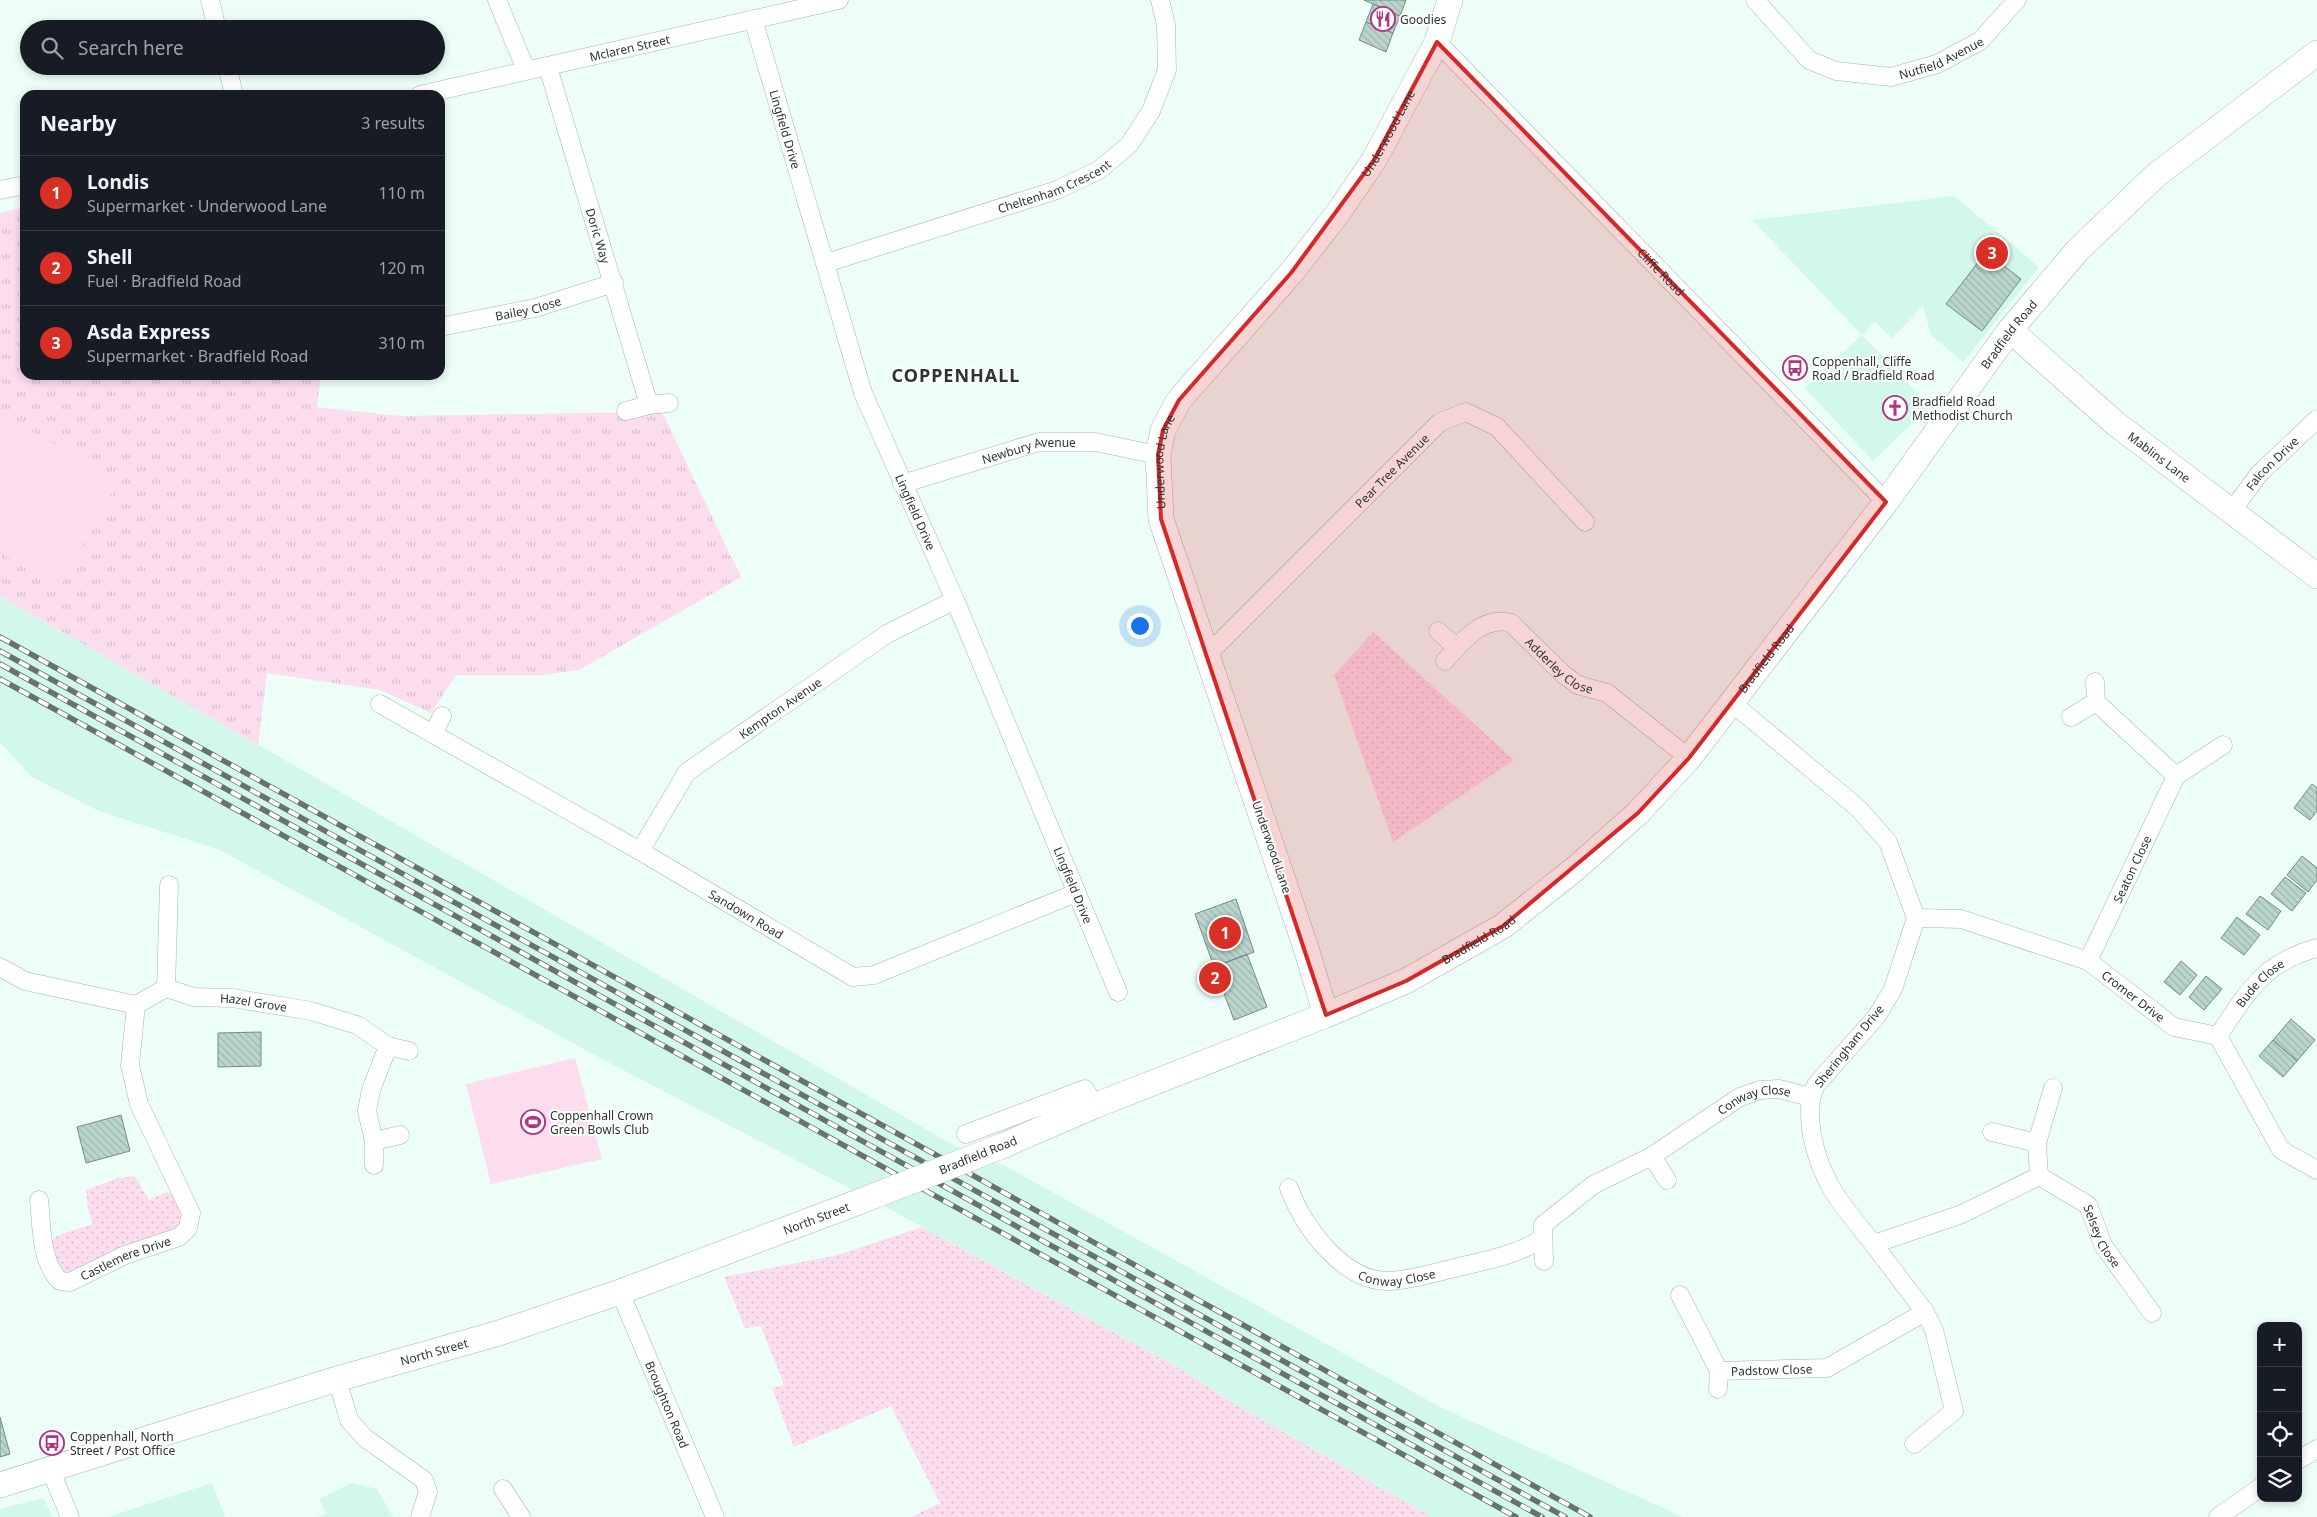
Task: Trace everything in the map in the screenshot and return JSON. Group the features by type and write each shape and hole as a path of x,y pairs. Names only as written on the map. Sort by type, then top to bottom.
{"main road":[{"name":"Underwood Lane","path":"1326,1015 1208,655 1161,519 1158,455 1163,430 1179,400 1291,273 1338,213 1374,160 1437,42 1450,0"},
{"name":"Bradfield Road","path":"861,1201 1002,1146 1094,1106 1326,1015 1406,981 1503,926 1576,868 1638,813 1689,758 1886,502 2010,330 2077,251 2155,176 2317,54"},
{"name":"Mablins Lane","path":"2010,330 2116,424 2317,576"},
{"name":"North Street","path":"0,1485 337,1379 499,1333 620,1292 861,1201"}],"street":[{"path":"210,0 216,20"},
{"path":"497,0 526,70"},
{"name":"Mclaren Street","path":"441,90 839,0"},
{"name":"Cheltenham Crescent","path":"826,263 1057,190 1099,170 1128,145 1151,111 1167,70 1166,25 1160,0"},
{"name":"Nutfield Avenue","path":"1755,0 1809,60 1836,70 1891,77 1937,64 1980,41 2017,0"},
{"name":"Lingfield Drive","path":"753,19 863,393 955,600 1118,992"},
{"name":"Cliffe Road","path":"1437,42 1886,502"},
{"name":"Doric Way","path":"548,67 649,405"},
{"path":"229,75 233,90"},
{"path":"0,190 20,186"},
{"name":"Bailey Close","path":"445,326 534,308 614,283"},
{"path":"626,411 649,405 669,403"},
{"name":"Pear Tree Avenue","path":"1208,655 1440,422 1466,412 1497,427 1585,522"},
{"name":"Falcon Drive","path":"2231,512 2259,474 2317,419"},
{"name":"Newbury Avenue","path":"902,484 1039,442 1095,442 1158,455"},
{"name":"Kempton Avenue","path":"640,851 687,772 887,634 955,600"},
{"name":"Adderley Close","path":"1438,631 1450,654 1470,633 1482,626 1502,620 1510,623 1563,674 1578,685 1607,693 1689,758"},
{"path":"2095,682 2096,702 2176,776 2223,746"},
{"path":"1731,702 1858,808 1888,842 1916,918"},
{"path":"2071,717 2096,702"},
{"name":"Sandown Road","path":"380,704 640,851 853,977 874,975 1076,893"},
{"path":"433,734 442,716"},
{"name":"Seaton Close","path":"2088,961 2176,776"},
{"path":"0,967 25,981 136,1005 166,988 169,885"},
{"name":"Cromer Drive","path":"1916,918 1961,919 2088,961 2174,1027 2218,1036"},
{"name":"Sheringham Drive","path":"1914,1444 1954,1411 1934,1330 1925,1312 1842,1205 1829,1183 1814,1140 1810,1097 1816,1085 1877,1016 1893,989 1916,918"},
{"name":"Bude Close","path":"2218,1036 2254,982 2292,955 2317,948"},
{"name":"Hazel Grove","path":"166,988 194,998 232,998 311,1011 357,1025 388,1046"},
{"name":"Castlemere Drive","path":"39,1200 45,1252 53,1274 60,1281 70,1282 125,1255 179,1237 188,1228 191,1213 139,1104 130,1065 136,1005"},
{"path":"2218,1036 2281,1150 2317,1170"},
{"path":"374,1165 374,1141 367,1111 371,1090 388,1046 409,1051"},
{"path":"1874,1244 1962,1214 2039,1176 2038,1143 2053,1088"},
{"name":"Bradfield Road","path":"966,1134 1085,1089 1094,1106"},
{"name":"Conway Close","path":"1544,1261 1543,1225 1593,1185 1652,1156 1740,1097 1760,1090 1779,1089 1810,1097"},
{"path":"1992,1132 2038,1143"},
{"path":"374,1141 400,1135"},
{"path":"1652,1156 1667,1180"},
{"name":"Selsey Close","path":"2039,1176 2088,1205 2103,1245 2152,1313"},
{"name":"Conway Close","path":"1289,1188 1300,1216 1310,1231 1328,1250 1348,1266 1366,1276 1389,1281 1419,1277 1512,1254 1542,1239"},
{"name":"Broughton Road","path":"620,1292 716,1517"},
{"name":"Padstow Close","path":"1680,1295 1719,1372 1827,1368 1925,1312"},
{"path":"1718,1390 1719,1372"},
{"path":"337,1379 349,1420 365,1438 424,1480 428,1492 420,1517"},
{"path":"2302,1458 2317,1449"},
{"path":"50,1469 70,1517"},
{"path":"503,1489 521,1517"},
{"path":"2218,1517 2257,1490"}],"highlighted area":[{"path":"1437,42 1886,502 1689,758 1638,813 1503,926 1406,981 1326,1015 1161,519 1158,455 1163,430 1179,400 1291,273 1374,160"}],"shaded area":[{"path":"1954,196 2039,267 1963,362 1931,335 1923,306 1892,338 1875,322 1862,335 1752,220"},
{"path":"1862,335 1930,406 1873,461 1805,388"},
{"path":"0,596 955,1146 1009,1168 1440,1407 1683,1517 1431,1517 1233,1403 1180,1369 897,1213 602,1059 220,850 99,811 32,777 0,742"},
{"path":"212,1483 225,1517 108,1517"},
{"path":"352,1483 377,1489 393,1517 318,1517 326,1514 319,1499"},
{"path":"43,1498 53,1517 0,1517 0,1509"}],"green space":[{"path":"20,208 20,380 320,380 317,407 400,416 662,412 741,577 579,670 543,675 456,675 431,713 380,690 267,673 258,745 0,596 0,213"},
{"path":"0,414 120,479 61,586 0,553"},
{"path":"1373,632 1514,760 1393,842 1334,675"},
{"name":"Coppenhall Crown Green Bowls Club","path":"575,1058 602,1159 491,1184 466,1084"},
{"path":"135,1176 149,1200 167,1192 185,1198 188,1228 70,1282 45,1252 56,1236 93,1224 88,1209 86,1190 118,1178"},
{"path":"922,1227 1180,1369 1233,1403 1431,1517 911,1517 940,1503 891,1406 794,1447 772,1388 784,1385 761,1326 745,1328 724,1277 838,1255"}],"building":[{"path":"1364,0 1406,0 1400,16"},
{"name":"Goodies","path":"1373,4 1400,16 1393,33 1366,22"},
{"path":"1366,22 1393,33 1386,52 1359,40"},
{"path":"1986,252 2021,279 1982,331 1946,304"},
{"path":"2312,784 2317,788 2317,811 2310,820 2294,808"},
{"path":"2302,856 2317,868 2317,880 2308,892 2287,875"},
{"path":"2285,877 2306,893 2292,911 2271,894"},
{"path":"2260,896 2281,911 2268,930 2246,914"},
{"path":"1236,899 1254,952 1214,967 1195,914"},
{"path":"2237,917 2260,935 2244,955 2221,938"},
{"path":"1247,954 1267,1007 1234,1020 1214,967"},
{"path":"2181,961 2197,975 2180,995 2164,982"},
{"path":"2206,976 2222,989 2204,1010 2189,997"},
{"path":"2291,1019 2315,1040 2297,1061 2273,1040"},
{"path":"261,1032 261,1066 218,1067 218,1033"},
{"path":"2273,1040 2297,1061 2283,1077 2259,1056"},
{"path":"121,1115 130,1151 86,1163 77,1127"},
{"path":"0,1417 10,1454 0,1457"}],"railway":[{"path":"0,637 1590,1517"},
{"path":"0,651 1565,1517"},
{"path":"0,664 1542,1517"},
{"path":"0,679 1516,1517"}],"place":[{"name":"Goodies","path":"1383,19"},
{"name":"Asda Express","path":"1992,253"},
{"name":"Coppenhall, Cliffe Road / Bradfield Road","path":"1795,368"},
{"name":"Bradfield Road Methodist Church","path":"1895,408"},
{"name":"Londis","path":"1225,933"},
{"name":"Shell","path":"1215,978"},
{"name":"Coppenhall Crown Green Bowls Club","path":"533,1122"},
{"name":"Coppenhall, North Street / Post Office","path":"52,1443"}],"district":[{"name":"COPPENHALL","path":"956,375"}]}
